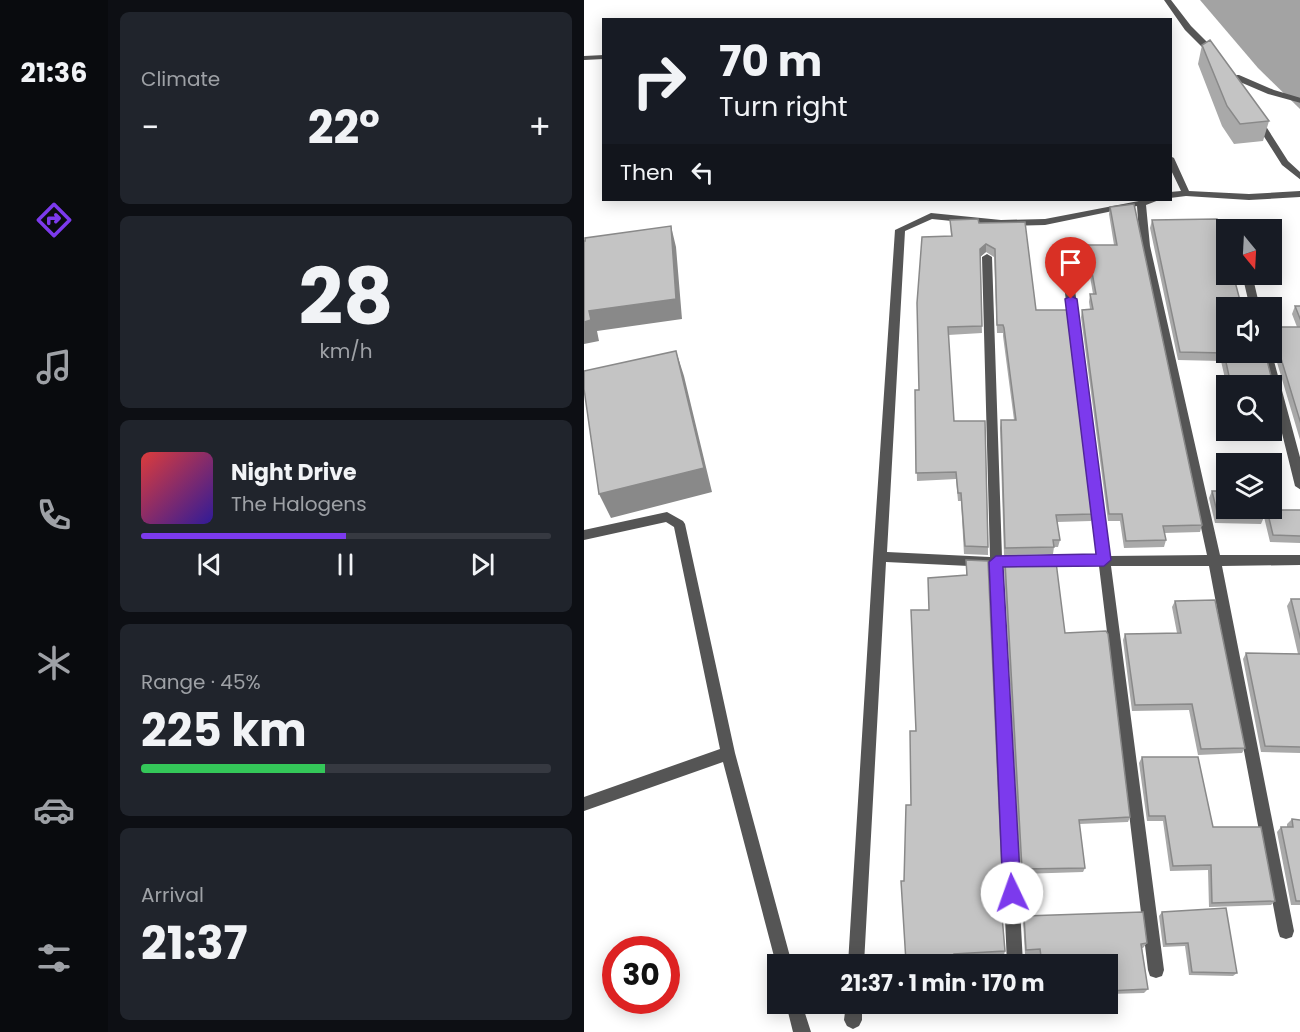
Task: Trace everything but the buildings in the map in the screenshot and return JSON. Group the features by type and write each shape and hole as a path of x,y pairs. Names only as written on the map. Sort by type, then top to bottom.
{"street":[{"path":"1167,0 1188,28 1220,61"},
{"path":"584,58 602,57"},
{"path":"1228,69 1241,86"},
{"path":"1236,77 1271,92 1301,101"},
{"path":"1255,114 1285,163 1301,178"},
{"path":"1172,162 1186,193"},
{"path":"1172,195 1186,193 1249,197 1301,194"},
{"path":"857,954 900,230 931,216 1001,223 1045,222 1152,201"},
{"path":"1141,204 1145,246 1214,558 1286,931"},
{"path":"1065,252 1156,970"},
{"path":"986,256 996,562 1015,954"},
{"path":"1270,363 1301,486"},
{"path":"584,535 667,517 679,524 728,753 781,954"},
{"path":"879,557 996,562 1214,558 1301,560"},
{"path":"584,804 728,753"},
{"path":"797,1014 802,1032"}],"shaded area":[{"path":"1200,0 1300,0 1300,109 1258,68"}],"route":[{"path":"1012,893 996,562 1104,560 1071,299"}]}
